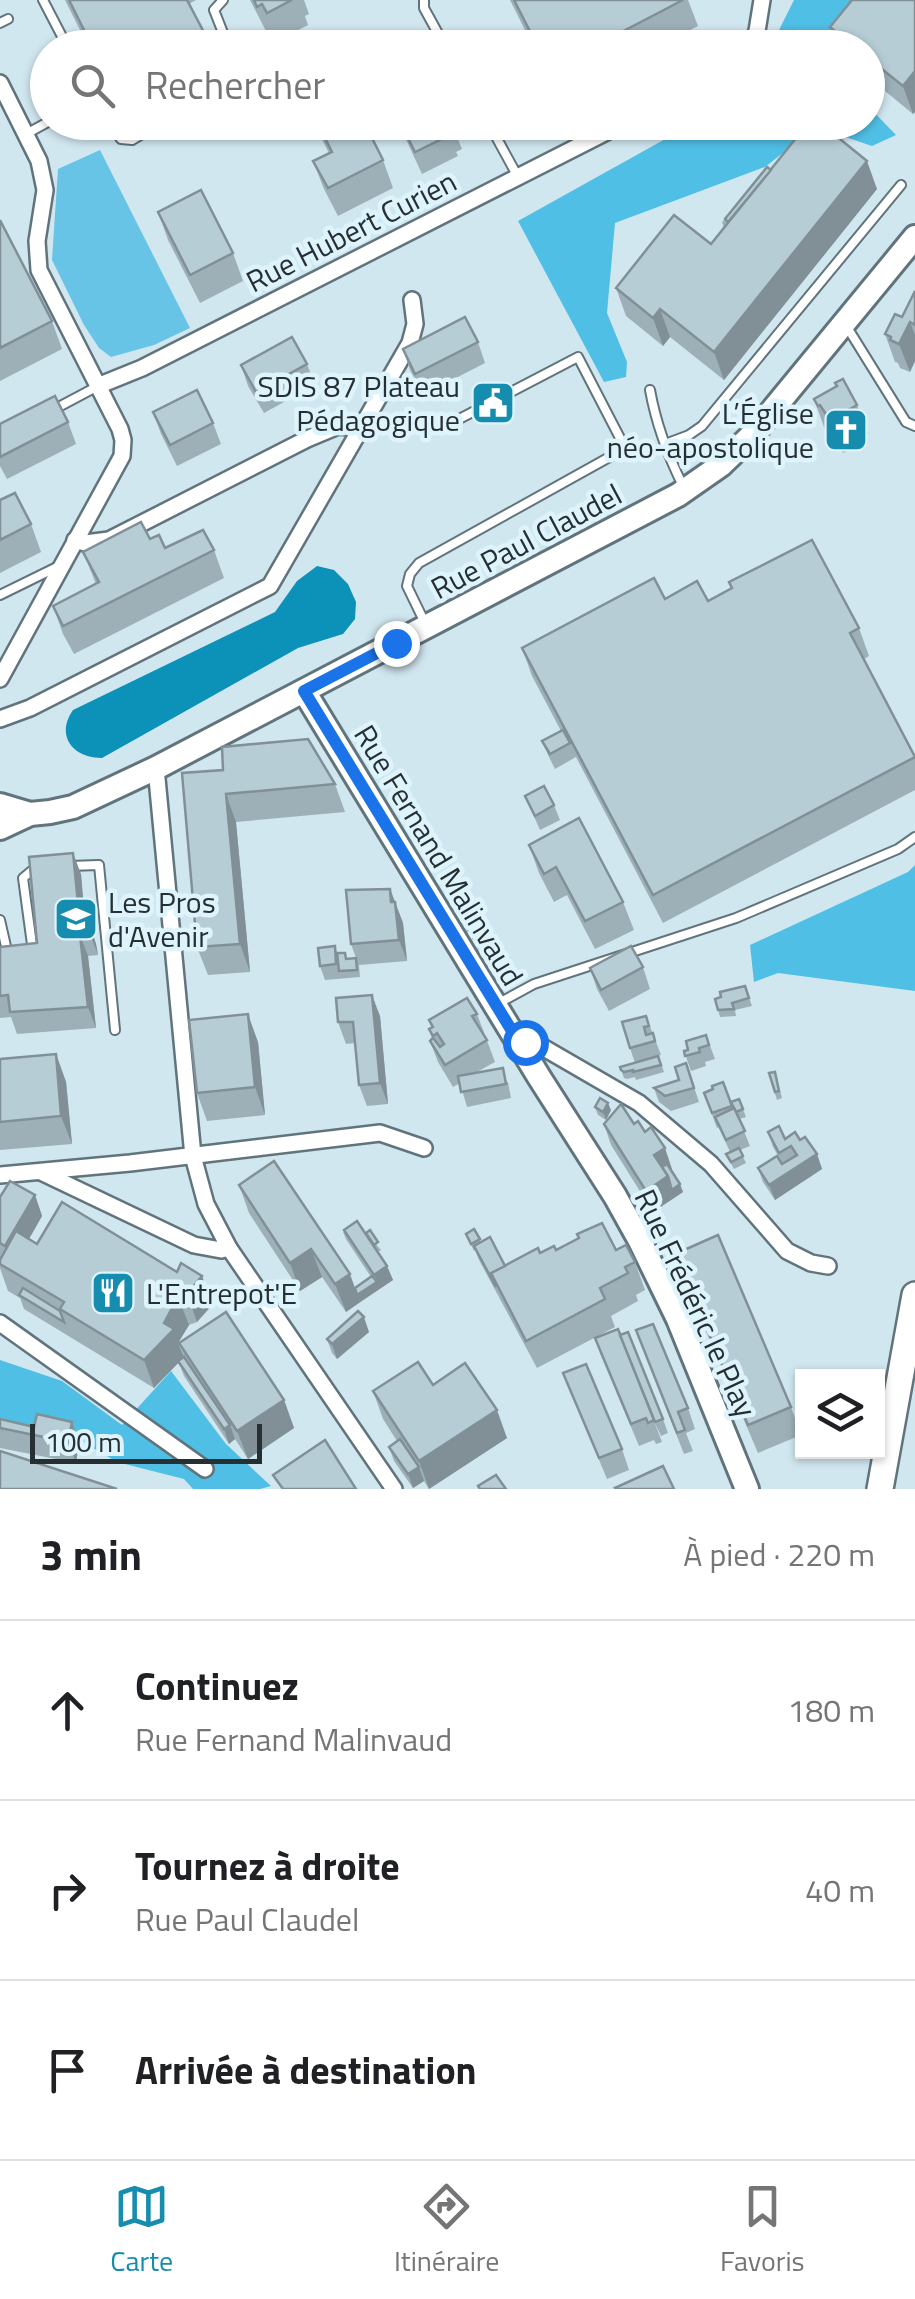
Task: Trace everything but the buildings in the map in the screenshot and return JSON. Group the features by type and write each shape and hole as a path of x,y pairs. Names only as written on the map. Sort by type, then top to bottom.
{"main road":[{"path":"880,1489 915,1295"},
{"path":"899,1489 915,1388"}],"street":[{"path":"757,30 762,0"},
{"path":"0,83 39,161 44,190 37,241 39,270 100,386 123,440 122,456 0,679"},
{"name":"Rue Hubert Curien","path":"100,386 591,140"},
{"name":"Rue Paul Claudel","path":"0,826 30,814 73,806 156,768 685,490 721,465 752,435 915,236"},
{"path":"0,719 30,708 270,586 410,343 415,324 412,300"},
{"path":"75,540 109,540 308,439 338,426 359,428"},
{"name":"Rue Fernand Malinvaud","path":"304,691 520,1044"},
{"path":"156,768 193,1156 206,1204 230,1248 394,1489"},
{"name":"Rue Paul Claudel","path":"0,805 30,814"},
{"path":"0,813 0,826"},
{"path":"520,1044 532,1041 639,1103 711,1164 787,1251 811,1263 828,1266"},
{"name":"Rue Frédéric le Play","path":"520,1044 615,1196 653,1266 747,1489"},
{"path":"539,1077 560,1066 578,1067"},
{"path":"0,1175 380,1133 424,1148"},
{"path":"41,1172 194,1246 230,1248"},
{"path":"0,1323 205,1469"}],"lane":[{"path":"43,0 59,30"},
{"path":"222,0 214,10 222,30"},
{"path":"424,0 436,30"},
{"path":"26,134 30,132"},
{"path":"498,140 518,177"},
{"path":"665,444 702,426 901,185"},
{"path":"845,323 906,422 915,426"},
{"path":"428,626 407,586 419,563 616,454 621,440 578,358 440,428"},
{"path":"34,420 100,386"},
{"path":"650,390 665,444 685,490"},
{"path":"0,595 61,565"},
{"path":"496,1005 534,984 736,918 898,849 915,837"},
{"path":"66,866 99,865 115,1030"},
{"path":"0,920 9,960 33,956 23,878 32,868 49,868"}],"shaded area":[{"path":"794,0 882,0 856,30 779,30"},
{"path":"885,124 896,135 872,146 854,140 885,140"},
{"path":"663,140 799,140 765,167 615,223 607,313 627,362 626,377 604,382 518,221"},
{"path":"100,150 190,328 154,345 111,357 99,348 84,325 52,260 58,169"},
{"path":"317,566 334,570 348,584 356,602 355,619 343,634 298,648 102,758 83,754 70,744 66,728 73,710 275,612 297,581"},
{"path":"915,865 915,991 778,973 754,982 750,945 908,872"},
{"path":"0,1360 62,1381 122,1425 171,1371 226,1444 271,1486 193,1489 184,1479 117,1462 83,1442 46,1436 0,1439"}],"place":[{"name":"SDIS 87 Plateau Pédagogique","path":"493,403"},
{"name":"L’Église néo-apostolique","path":"846,430"},
{"name":"Les Pros d'Avenir","path":"76,919"},
{"name":"L'Entrepot'E","path":"113,1293"}],"route":[{"path":"396,643 304,691 520,1044 525,1042"}]}
